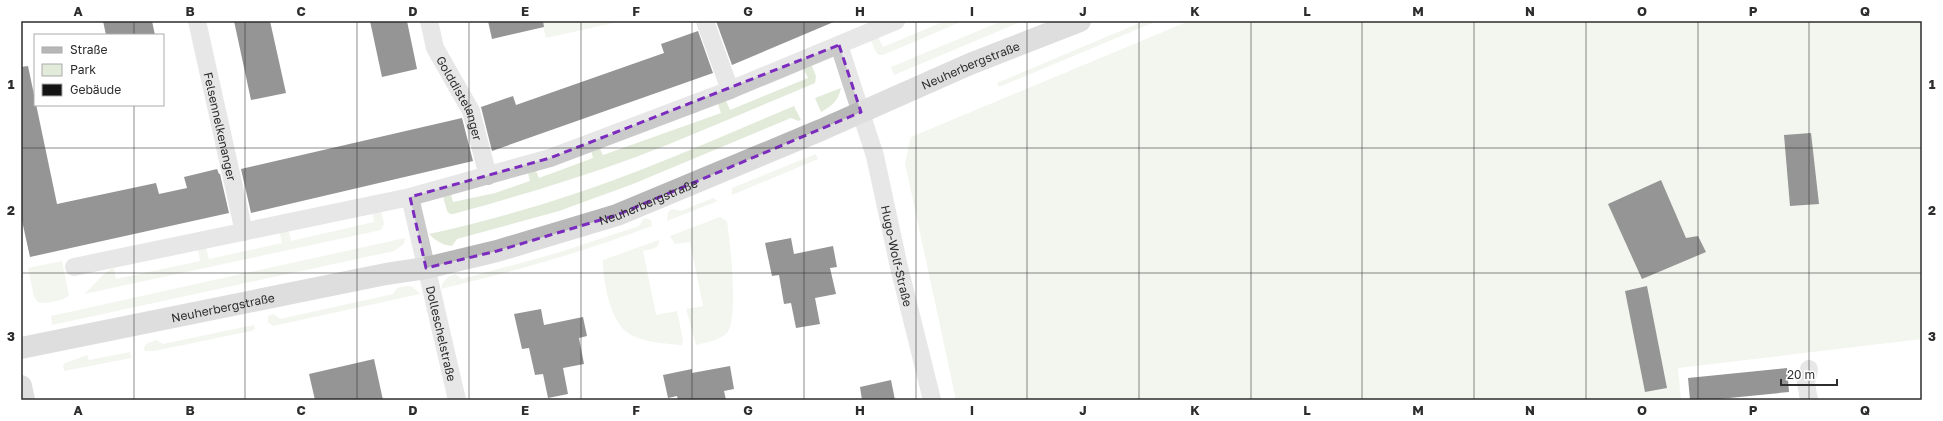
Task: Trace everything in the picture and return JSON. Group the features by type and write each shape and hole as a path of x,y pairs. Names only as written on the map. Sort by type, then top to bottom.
{"main road":[{"name":"Neuherbergstraße","path":"21,348 426,268 497,251 617,215 861,112 970,64 1080,21"},
{"path":"21,386 24,400"}],"street":[{"name":"Felsennelkenanger","path":"197,21 244,232"},
{"name":"Golddistelanger","path":"429,21 435,48 471,111 488,176"},
{"path":"705,21 730,90"},
{"path":"74,267 410,197 550,158 730,90 896,21"},
{"path":"839,45 861,112"},
{"name":"Hugo-Wolf-Straße","path":"861,112 875,156 888,221 932,400"},
{"path":"410,197 426,268"},
{"name":"Dolleschelstraße","path":"426,268 457,400"},
{"path":"1809,369 1806,383 1809,400"}],"highlighted area":[{"path":"839,45 861,112 617,215 497,251 426,268 410,197 550,158"}],"green space":[{"path":"542,21 612,21 613,23 546,38"},
{"path":"945,21 963,21 883,55 879,55 876,52 870,38 877,35 883,47"},
{"path":"1002,21 1023,21 894,75 891,67"},
{"path":"1144,21 1157,21 999,87 997,83"},
{"path":"1189,21 1922,21 1922,339 1678,368 1681,400 956,400 905,163 911,137"},
{"path":"811,64 816,76 815,83 681,139 591,173 453,214 450,214 447,211 442,193 450,190 453,202 495,193 530,181 527,169 534,166 539,178 593,158 590,146 598,144 603,155 721,113 717,101 725,99 730,110 808,78 803,67"},
{"path":"841,88 834,103 821,112 815,98"},
{"path":"794,106 801,120 798,121 791,118 633,184 559,211 457,239 452,246 439,242 429,234 511,214 617,179"},
{"path":"816,154 818,159 732,195 732,188"},
{"path":"713,198 718,201 667,221 668,212 672,209 681,211"},
{"path":"380,207 384,224 381,230 84,294 110,269 114,268 116,279 200,261 198,249 206,248 209,259 282,243 279,230 288,229 291,241 374,222 372,209"},
{"path":"720,217 727,221 730,245 733,279 731,325 724,336 696,345 686,309 703,306 690,242 675,244 670,236"},
{"path":"644,218 651,220 652,226 548,261 441,289 446,279 452,275 455,274 462,279 557,253 639,226"},
{"path":"405,238 404,244 394,251 52,325 51,316"},
{"path":"659,240 658,246 643,251 656,315 677,311 683,340 682,345 649,341 631,335 618,322 606,290 603,260"},
{"path":"62,261 69,296 54,302 38,302 34,297 28,268"},
{"path":"405,286 413,287 420,294 273,326 268,322 268,316 274,314 280,319 393,294 397,288"},
{"path":"254,325 255,329 251,331 154,351 145,351 144,348 146,344 156,340 163,344"},
{"path":"130,352 131,358 64,371 63,364 87,355 89,360"}],"building":[{"path":"103,21 152,21 155,34 106,34"},
{"path":"234,21 270,21 286,93 251,100"},
{"path":"370,21 407,21 417,69 382,77"},
{"path":"488,21 543,21 544,27 492,39"},
{"path":"716,21 836,21 732,65"},
{"path":"698,31 713,73 492,151 481,107 513,96 516,105 664,53 661,44"},
{"path":"28,66 34,95 34,106 36,106 57,204 156,183 159,194 187,188 184,177 217,169 220,174 229,213 30,257 21,216 21,67"},
{"path":"462,118 473,161 251,213 241,169"},
{"path":"1811,133 1819,204 1790,206 1784,135"},
{"path":"1661,180 1686,238 1698,236 1706,252 1642,279 1608,204"},
{"path":"791,238 794,254 833,246 837,267 830,268 836,294 815,298 820,324 796,328 791,303 784,304 779,275 772,276 765,243"},
{"path":"1647,286 1667,388 1645,392 1625,291"},
{"path":"541,309 544,325 583,317 587,336 579,338 584,364 563,368 568,394 548,398 543,374 535,375 529,348 522,349 514,314"},
{"path":"374,359 383,400 315,400 309,374"},
{"path":"730,366 734,389 724,391 726,400 678,400 677,396 668,398 663,375 692,369 692,373"},
{"path":"1787,368 1789,392 1709,400 1690,400 1688,378"},
{"path":"891,380 895,400 862,400 860,387"}]}
